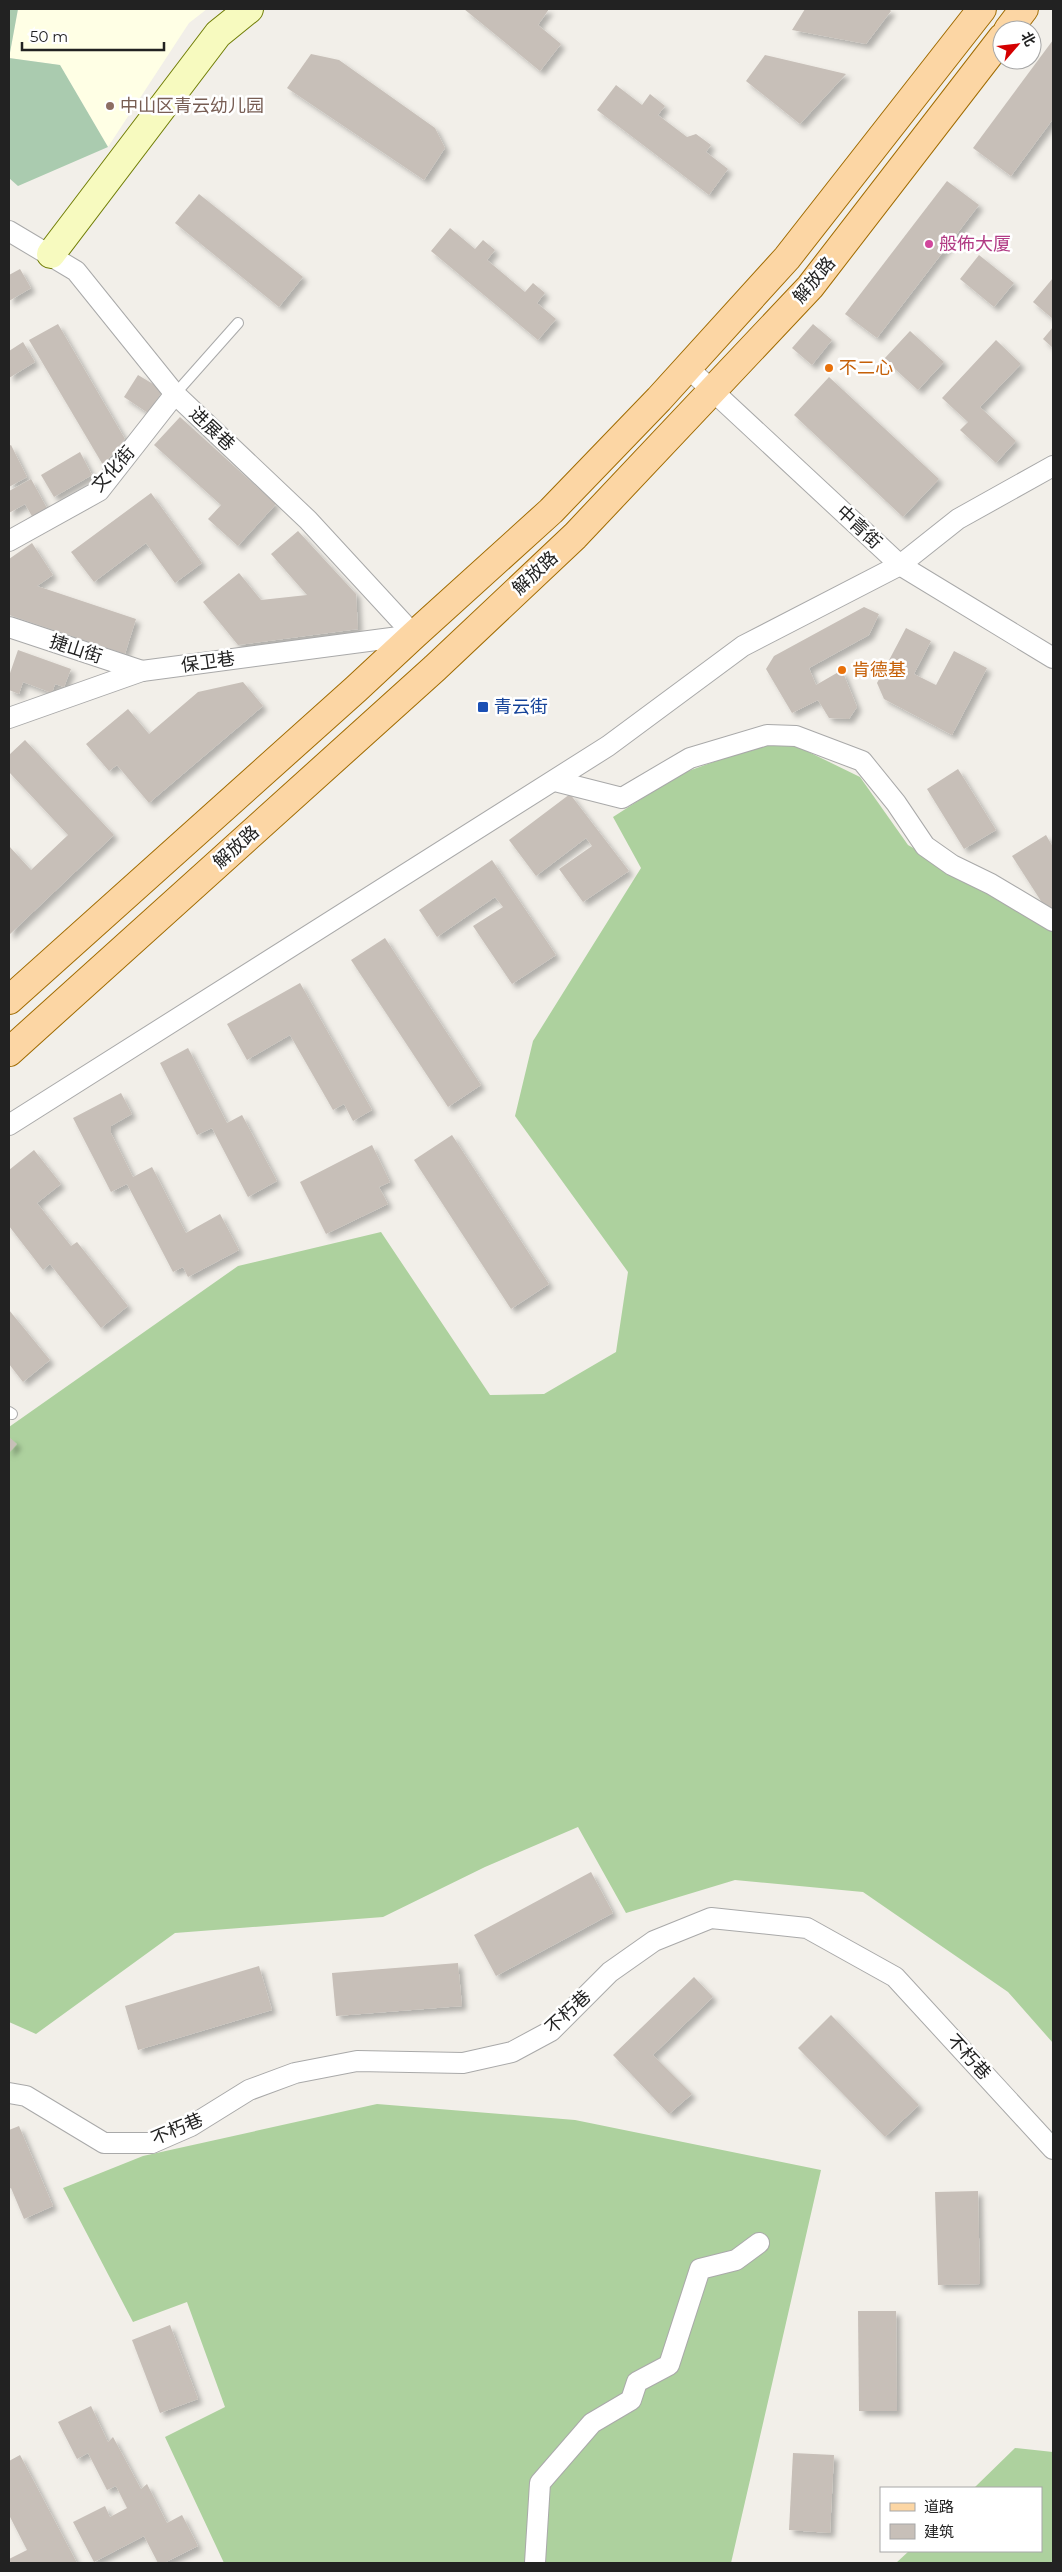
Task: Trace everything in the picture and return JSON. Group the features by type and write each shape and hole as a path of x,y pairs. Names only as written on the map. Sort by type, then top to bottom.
{"main road":[{"name":"解放路","path":"9,1000 356,690 414,634 552,511 659,399 787,258 982,9"},
{"path":"1016,20 1024,9"},
{"name":"解放路","path":"9,1052 435,668 568,543 810,286 992,51"}],"street":[{"path":"51,254 218,34 249,9"},
{"name":"进展巷","path":"9,231 76,270 175,394 308,520 414,634"},
{"name":"中青街","path":"687,367 900,565 1053,658"},
{"name":"文化街","path":"9,542 98,491 175,394"},
{"path":"9,1125 608,746 743,646 900,565 958,519 1053,466"},
{"name":"捷山街","path":"9,627 142,670"},
{"name":"保卫巷","path":"9,718 142,670 414,634"},
{"path":"554,781 622,798 690,758 767,735 796,736 862,761 896,803 925,846 952,865 991,884 1053,921"},
{"name":"不朽巷","path":"9,2093 26,2096 104,2143 152,2143 191,2126 249,2090 295,2073 356,2061 463,2063 512,2052 551,2031 610,1972 654,1941 711,1918 807,1928 895,1977 1053,2149"},
{"path":"535,2563 540,2483 592,2423 631,2400 636,2382 669,2365 700,2269 736,2260 759,2243"}],"lane":[{"path":"175,394 238,323"}],"shaded area":[{"path":"9,9 18,9 9,58"},
{"name":"中山区青云幼儿园","path":"18,9 207,9 189,23 108,147 60,65 9,58"},
{"path":"9,58 60,65 108,147 18,186 9,178"}],"green space":[{"path":"780,738 860,777 908,845 1053,929 1053,2043 1008,1992 863,1892 735,1880 626,1913 578,1827 485,1867 383,1917 175,1933 36,2034 9,2022 9,1427 238,1266 381,1232 490,1395 544,1394 616,1352 628,1272 515,1116 533,1041 641,868 613,817 680,774"},
{"path":"377,2104 575,2120 821,2170 731,2563 224,2563 165,2437 225,2407 187,2302 133,2322 63,2188 143,2156"},
{"path":"1015,2448 1053,2452 1053,2563 896,2563 908,2552 1042,2552 1042,2487 975,2487"}],"building":[{"path":"464,9 549,9 538,25 561,44 540,71"},
{"path":"805,9 889,9 891,11 866,44 792,30"},
{"path":"1053,40 1053,119 1011,176 973,148 1031,70 1042,70 1042,55"},
{"path":"311,54 339,60 435,128 445,148 424,180 287,88"},
{"path":"765,55 846,74 800,124 746,81"},
{"path":"616,85 642,105 650,94 665,106 658,115 687,137 696,134 711,145 706,152 728,169 709,195 597,110"},
{"path":"947,181 979,205 877,338 845,314"},
{"path":"199,194 303,277 279,307 175,223"},
{"path":"450,228 475,249 483,240 495,250 487,260 525,292 533,283 545,293 537,303 556,319 538,340 431,251"},
{"path":"979,255 1014,283 994,307 960,279"},
{"path":"20,269 31,288 9,301 9,275"},
{"path":"1053,278 1053,319 1033,302"},
{"path":"58,324 125,439 103,465 29,340"},
{"path":"813,324 832,340 812,365 792,348"},
{"path":"1053,327 1053,348 1043,339"},
{"path":"910,331 944,362 918,390 884,359"},
{"path":"996,340 1021,364 980,407 1016,441 996,463 960,430 968,422 942,398"},
{"path":"23,342 35,362 9,378 9,351"},
{"path":"138,375 163,390 148,413 124,397"},
{"path":"829,377 939,479 903,517 794,415"},
{"path":"180,417 276,504 238,546 208,519 221,505 154,445"},
{"path":"11,445 27,477 9,487 9,446"},
{"path":"80,452 92,475 54,497 41,475"},
{"path":"31,479 48,510 33,518 25,504 9,513 9,491"},
{"path":"151,493 202,563 175,583 146,543 94,582 71,552"},
{"path":"298,531 356,594 358,629 238,645 203,602 239,573 261,600 307,595 271,554"},
{"path":"32,543 53,575 37,586 136,619 125,654 9,615 9,559"},
{"path":"864,607 879,614 869,635 809,668 816,685 842,670 857,707 849,719 829,718 818,700 792,713 766,669 774,656"},
{"path":"906,628 931,641 914,674 936,685 954,651 987,668 952,735 884,699 877,683"},
{"path":"18,650 71,669 64,687 55,684 52,693 23,682 19,694 9,690 9,676"},
{"path":"243,682 263,706 149,803 117,765 109,771 86,744 128,709 149,734 198,692"},
{"path":"25,740 114,835 9,935 9,846 31,870 68,835 9,772 9,755"},
{"path":"958,769 996,830 964,849 927,789"},
{"path":"570,794 629,871 583,902 559,869 592,846 586,838 536,876 509,840"},
{"path":"1046,835 1053,847 1053,913 1050,915 1012,856"},
{"path":"492,860 556,955 512,984 473,926 503,907 495,897 437,937 419,910"},
{"path":"385,938 481,1085 448,1107 351,960"},
{"path":"300,983 372,1110 353,1121 344,1104 333,1110 290,1035 247,1060 227,1024"},
{"path":"188,1048 227,1123 242,1115 277,1181 248,1197 212,1128 197,1135 160,1063"},
{"path":"121,1093 132,1114 111,1126 111,1133 133,1177 152,1167 186,1233 220,1214 239,1250 188,1277 183,1267 173,1272 127,1184 111,1192 73,1118"},
{"path":"452,1135 549,1284 511,1309 414,1160"},
{"path":"372,1145 390,1182 379,1187 388,1204 326,1234 300,1182"},
{"path":"34,1150 61,1184 37,1203 71,1246 77,1242 128,1306 101,1328 50,1264 43,1270 9,1226 9,1170"},
{"path":"9,1310 50,1360 23,1382 9,1364"},
{"path":"9,1437 17,1444 9,1453"},
{"path":"591,1872 613,1913 496,1976 474,1935"},
{"path":"458,1963 462,2006 336,2016 332,1973"},
{"path":"259,1966 272,2010 138,2050 125,2006"},
{"path":"694,1977 713,1997 653,2055 692,2094 669,2114 613,2055"},
{"path":"831,2015 919,2105 885,2137 798,2048"},
{"path":"19,2126 53,2206 24,2219 11,2188 9,2189 9,2130"},
{"path":"978,2191 980,2284 938,2285 935,2192"},
{"path":"858,2311 896,2311 897,2411 859,2411"},
{"path":"170,2325 198,2399 160,2413 132,2340"},
{"path":"91,2406 108,2442 113,2437 141,2489 147,2484 167,2523 182,2515 198,2546 164,2563 158,2563 144,2536 94,2562 73,2522 105,2506 110,2517 127,2508 116,2486 107,2490 88,2453 77,2459 58,2422"},
{"path":"793,2453 834,2455 830,2533 789,2530"},
{"path":"20,2455 77,2563 9,2563 9,2559 27,2550 9,2515 9,2461"}],"place":[{"name":"中山区青云幼儿园","path":"110,106"},
{"name":"般佈大厦","path":"929,244"},
{"name":"不二心","path":"829,368"},
{"name":"肯德基","path":"842,670"},
{"name":"青云街","path":"483,707"}]}
